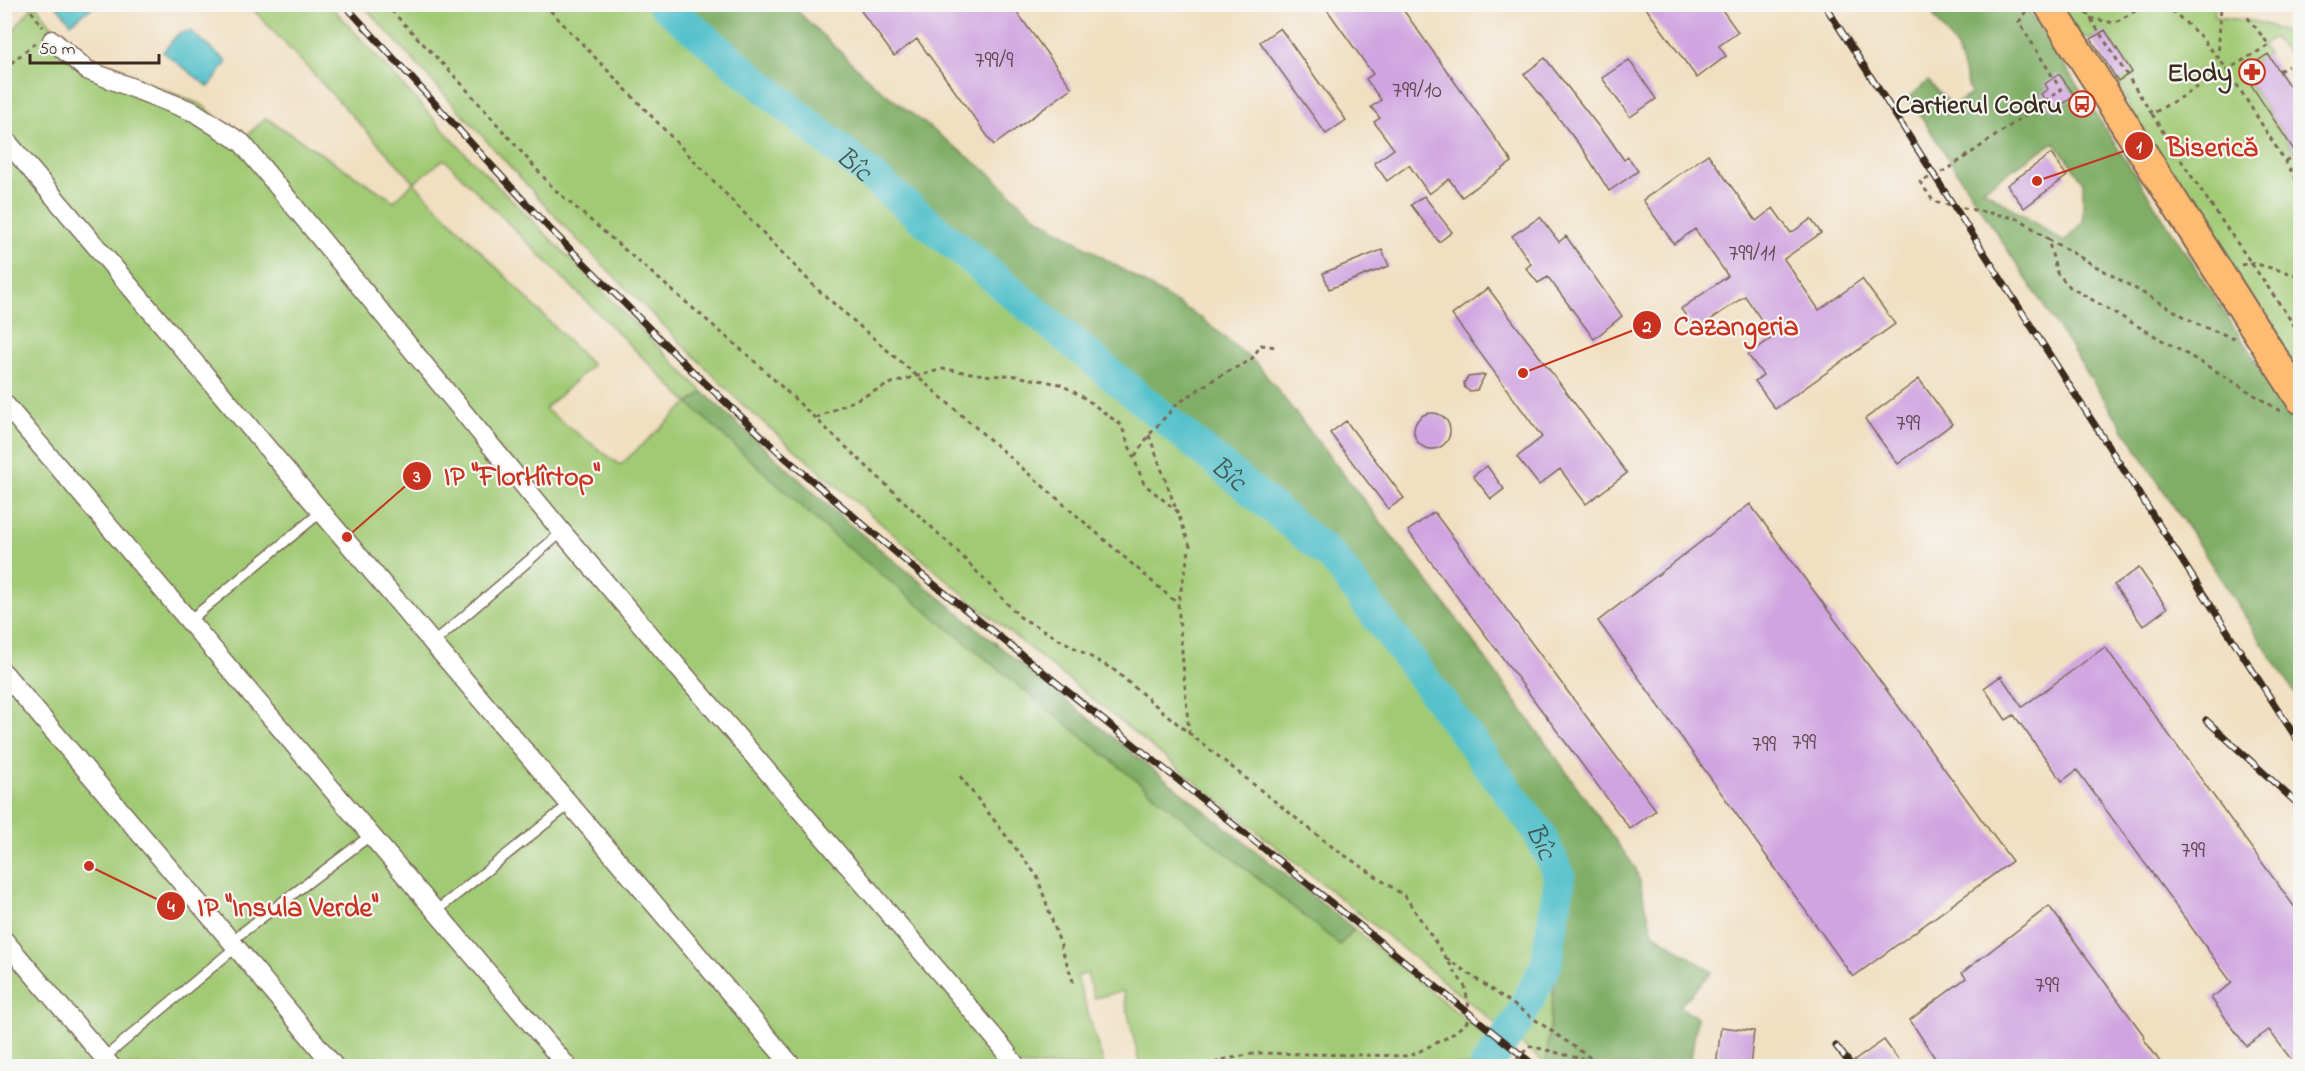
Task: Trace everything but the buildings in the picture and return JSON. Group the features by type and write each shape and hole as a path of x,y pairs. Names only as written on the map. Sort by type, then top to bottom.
{"main road":[{"path":"2048,4 2218,268 2290,405"}],"street":[{"path":"52,40 87,70 194,112 242,143 562,532 952,987 1016,1066"},
{"path":"4,138 792,1066"},
{"path":"4,404 567,1066"},
{"path":"4,673 234,944 334,1066"},
{"path":"4,940 107,1062"}],"lane":[{"path":"190,620 321,512"},
{"path":"433,643 562,532"},
{"path":"436,911 570,804"},
{"path":"107,1062 234,944 371,835"}],"path":[{"path":"4,69 33,44 52,40 26,4"},
{"path":"385,4 460,82 554,189 742,351 815,418 958,552 1020,617 1114,670 1189,734 1331,846 1405,896 1465,987 1469,1008 1467,1022 1430,1048 1410,1056 1258,1053 1221,1060 1210,1066"},
{"path":"544,4 816,288 1178,604"},
{"path":"2027,4 2029,7 2019,22 2061,90 1948,169 1920,182 1934,202 2020,219 2048,239 2201,326 2239,340"},
{"path":"2080,4 2187,171 2301,334"},
{"path":"2089,18 2114,23 2148,4"},
{"path":"2164,4 2200,36 2227,69 2301,185"},
{"path":"2218,59 2221,5"},
{"path":"2152,114 2269,45 2245,14"},
{"path":"2279,71 2288,66"},
{"path":"2285,161 2301,152"},
{"path":"2048,239 2057,273 2070,288 2221,374 2290,405"},
{"path":"2218,268 2253,263 2301,276"},
{"path":"1135,457 1149,435 1177,404 1216,378 1251,360 1261,345 1276,346"},
{"path":"815,418 892,382 943,369 992,376 1010,375 1060,384 1086,399 1121,425 1144,484 1177,511"},
{"path":"1149,435 1190,546 1178,604 1189,734"},
{"path":"960,776 1037,876 1074,984"},
{"path":"1443,956 1602,1066"},
{"path":"1510,1066 1530,1046 1595,1062"}],"green space":[{"path":"35,4 74,54 202,105 243,139 266,118 394,201 414,182 249,5 330,5 462,150 703,392 689,403 1340,945 1354,929 1508,1054 1497,1066 1140,1066 1123,991 1094,998 1087,973 1077,977 1104,1066 5,1066 4,41","holes":["444,159 688,403 620,465 545,409 592,365 414,183"]},
{"path":"363,5 675,5 1345,559 1553,838 1569,875 1546,1064 977,606 743,405 566,228"},
{"path":"675,5 791,5 876,86 989,173 1032,214 1200,317 1258,365 1456,618 1636,869 1653,933 1712,972 1679,1007 1697,1017 1690,1066 1550,1066 1546,1064 1569,875 1553,838 1346,559"},
{"path":"1926,5 2025,5 2300,429 2300,701 1909,98 1928,81 1953,106 1971,94 1957,49","holes":["2054,142 2083,181 2083,222 2064,242 1983,189"]},
{"path":"2060,5 2215,5 2215,17 2255,21 2282,30 2300,52 2300,66 2274,38 2262,45 2268,54 2242,71 2293,149 2300,145 2300,377 2130,109 2118,81 2132,72 2105,31 2091,39 2079,35"},
{"path":"703,392 842,518 1053,690 1354,929 1340,945 835,537 689,404"}],"water":[{"path":"56,5 95,5 71,23"},
{"path":"190,31 227,62 209,87 163,52 178,34"}],"waterway":[{"name":"Bîc","path":"663,4 1333,558 1538,831 1560,877 1546,965 1519,1019 1486,1066"}],"railway":[{"path":"344,4 547,226 687,366 781,454 921,574 1535,1066"},
{"path":"1824,4 2300,744"},
{"path":"2206,720 2300,806"},
{"path":"1836,1046 1852,1066"}],"place":[{"name":"Elody","path":"2252,72"},
{"name":"Cartierul Codru","path":"2082,104"},
{"name":"Biserică","path":"2037,181"},
{"name":"Cazangeria","path":"1523,373"},
{"name":"IP \"FlorHîrtop\"","path":"347,537"},
{"name":"IP \"Insula Verde\"","path":"89,866"}]}
